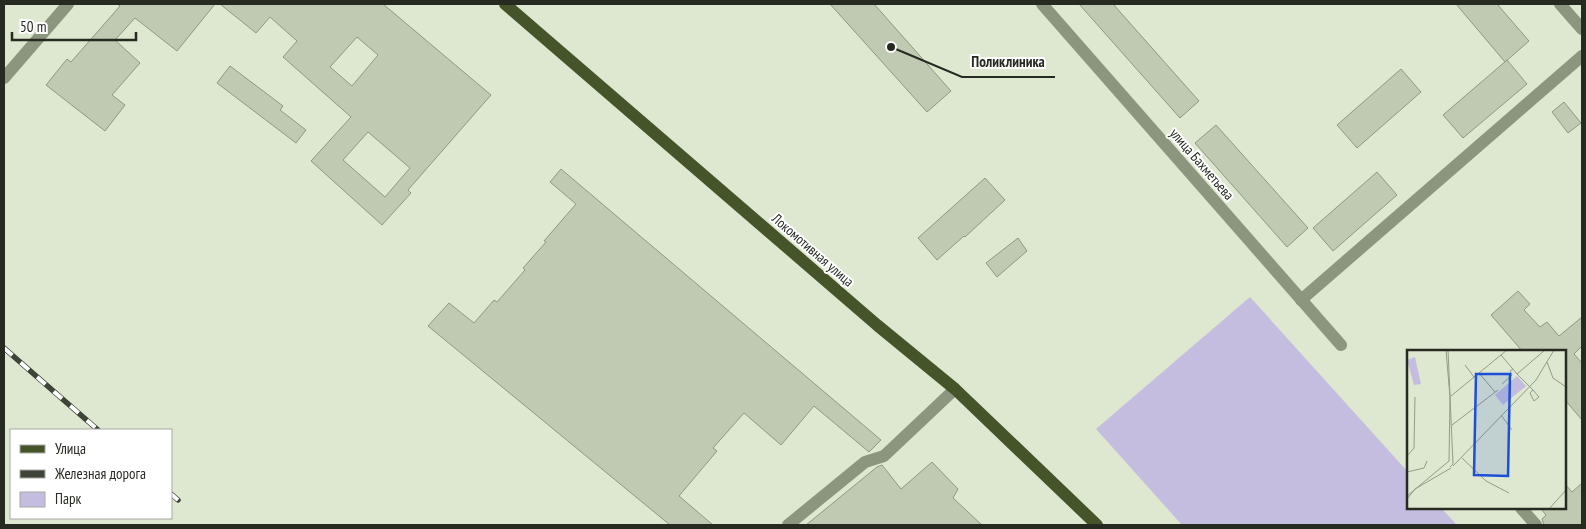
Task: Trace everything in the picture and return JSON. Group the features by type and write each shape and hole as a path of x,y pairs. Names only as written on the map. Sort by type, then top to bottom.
{"main road":[{"name":"Локомотивная улица","path":"505,4 877,325 955,389 1097,525"}],"street":[{"path":"4,78 68,4"},
{"name":"улица Бахметьева","path":"1042,4 1341,345"},
{"path":"1560,4 1582,29"},
{"path":"1301,300 1582,56"},
{"path":"788,525 864,462 884,456 955,389"},
{"path":"1522,509 1536,525"}],"green space":[{"path":"1250,297 1407,471 1407,509 1442,509 1457,525 1182,525 1096,429"}],"building":[{"path":"117,4 215,4 177,51 135,18 115,40 140,63 112,95 125,105 105,131 46,85 67,59 71,62 120,6"},
{"path":"220,4 383,4 491,95 408,190 411,193 382,225 311,161 351,117 283,57 297,41 270,17 256,33","holes":["357,37 378,55 352,86 330,67","368,132 410,168 385,197 343,160"]},
{"path":"830,4 874,4 951,91 927,112"},
{"path":"1079,4 1113,4 1199,101 1180,118"},
{"path":"1456,4 1497,4 1529,41 1505,62"},
{"path":"1507,60 1527,84 1463,138 1443,115"},
{"path":"230,66 283,106 280,110 306,130 296,143 217,83"},
{"path":"1401,69 1421,92 1357,148 1337,125"},
{"path":"1564,102 1581,123 1568,133 1552,112"},
{"path":"1216,125 1308,228 1287,247 1195,143"},
{"path":"561,169 881,440 869,452 814,406 781,445 744,413 713,448 717,451 679,496 713,525 670,525 428,326 449,303 474,323 494,300 497,302 525,270 523,268 576,204 550,182"},
{"path":"1377,172 1397,195 1333,251 1313,228"},
{"path":"985,178 1005,200 937,260 918,238"},
{"path":"1018,238 1027,251 997,277 986,263"},
{"path":"1518,291 1530,304 1524,310 1540,327 1547,322 1559,336 1582,317 1582,346 1574,354 1582,363 1582,420 1566,401 1566,350 1521,350 1491,315"},
{"path":"932,462 958,489 953,498 982,525 806,525 877,467 882,465 901,489"},
{"path":"1582,483 1582,525 1544,525 1542,519 1546,515 1541,509 1566,509 1566,485 1572,492"}],"railway":[{"path":"4,348 97,429"},
{"path":"172,495 178,500"}],"place":[{"name":"Поликлиника","path":"891,47"}]}
